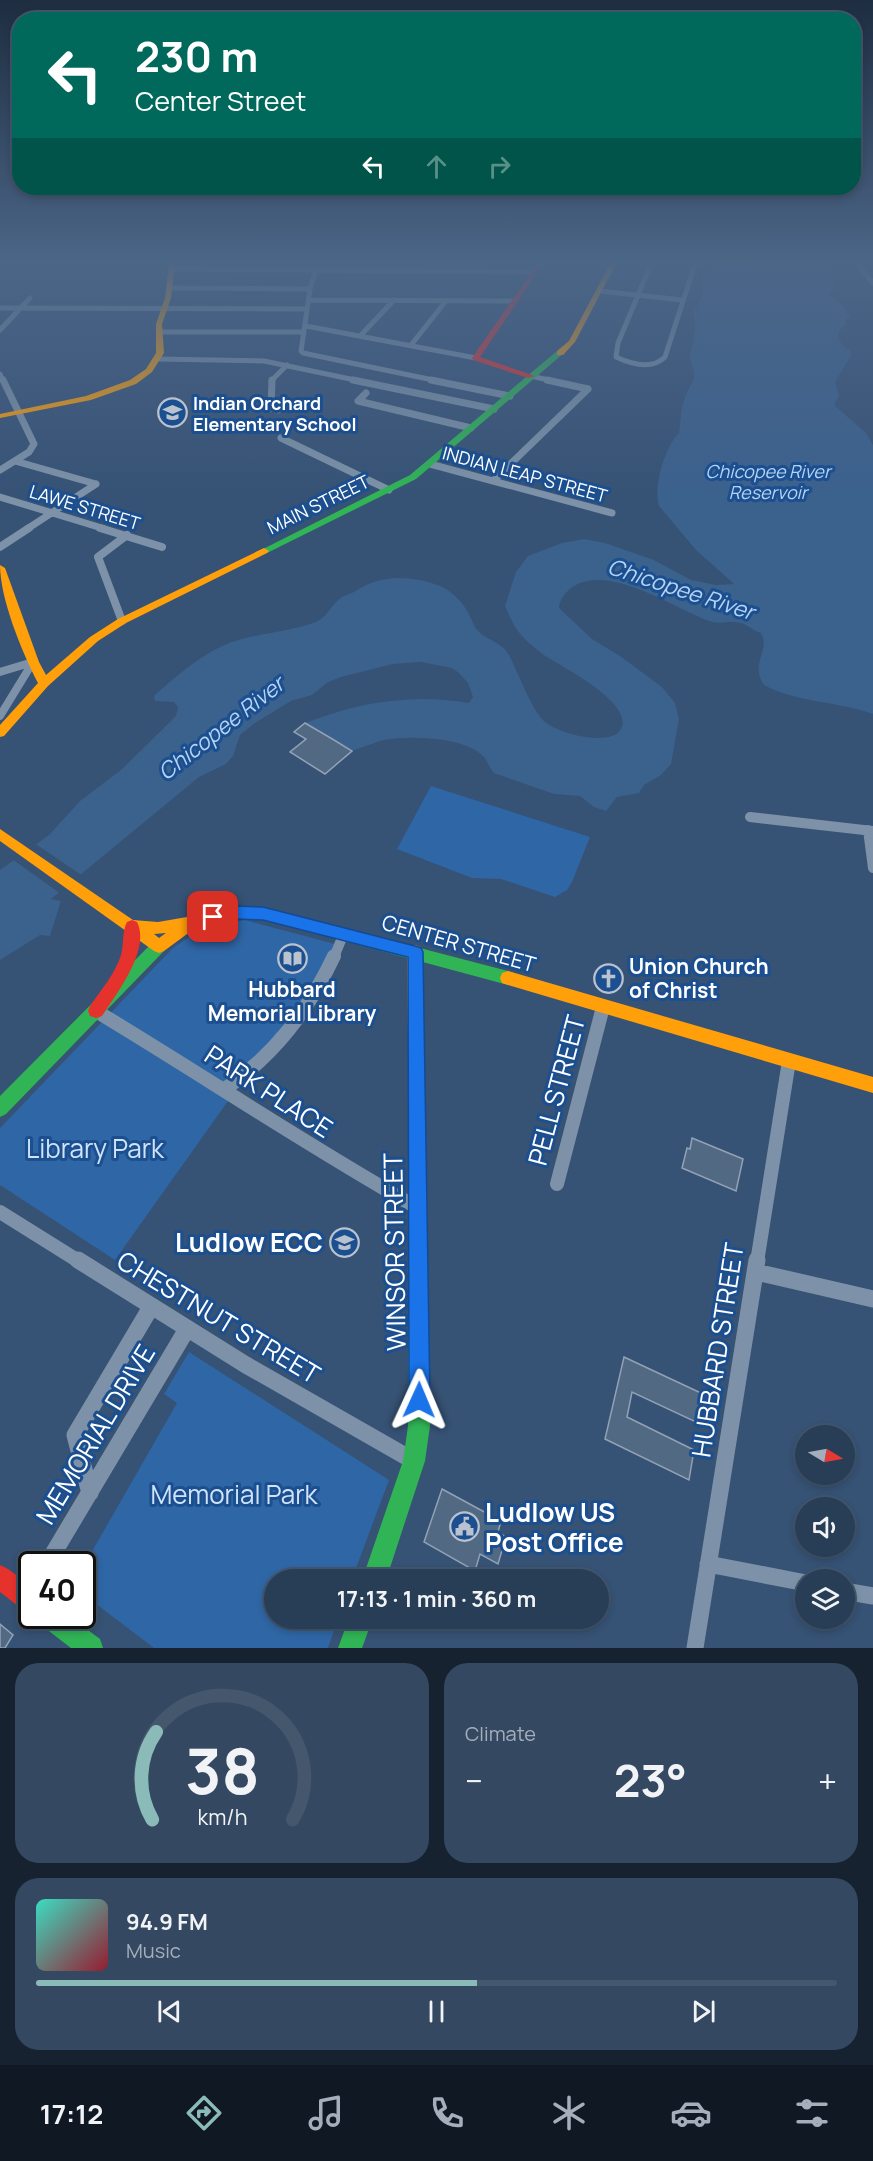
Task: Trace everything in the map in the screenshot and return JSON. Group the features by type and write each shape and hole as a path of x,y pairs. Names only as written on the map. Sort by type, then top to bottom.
{"main road":[{"path":"0,416 109,393 129,384 146,373 158,359 160,341"},
{"path":"487,341 476,358 531,376"},
{"name":"MAIN STREET","path":"0,733 44,683 94,639 122,621 413,477 573,341"},
{"path":"1,574 33,662 44,683"},
{"path":"0,834 159,946"},
{"name":"CENTER STREET","path":"96,1011 159,946 178,932 213,917 236,912 263,913 494,974 873,1085"},
{"path":"132,926 162,928 213,917"},
{"path":"0,1108 96,1011 129,960 133,950 132,926"},
{"name":"WINSOR STREET","path":"378,1569 414,1461 419,1426 415,952"},
{"path":"0,1577 18,1588"},
{"path":"67,1629 91,1648"},
{"path":"350,1648 357,1629"}],"street":[{"path":"303,341 301,351 303,353 510,396"},
{"path":"391,341 476,358"},
{"path":"411,345 414,341"},
{"path":"619,341 616,354 618,359 660,364 670,341"},
{"path":"158,359 246,359 287,365 494,409"},
{"path":"271,404 271,380 287,365"},
{"path":"0,374 34,444 29,452 0,470"},
{"path":"493,481 588,389 531,376"},
{"path":"366,393 358,401 471,428"},
{"path":"281,438 389,490"},
{"path":"0,547 96,484 15,461"},
{"name":"INDIAN LEAP STREET","path":"430,464 612,513"},
{"name":"LAWE STREET","path":"0,497 162,547"},
{"path":"122,621 98,557 127,535"},
{"path":"0,672 33,662"},
{"path":"0,716 33,662"},
{"path":"750,817 870,831 873,868"},
{"path":"225,1089 248,1074 271,1054 311,1004 344,933"},
{"name":"PELL STREET","path":"556,1184 603,1007"},
{"name":"PARK PLACE","path":"96,1011 225,1089 333,1160 418,1208"},
{"name":"HUBBARD STREET","path":"695,1648 789,1061"},
{"name":"CHESTNUT STREET","path":"0,1212 187,1329 414,1461"},
{"path":"756,1272 873,1299"},
{"path":"90,1493 75,1435 151,1307"},
{"name":"MEMORIAL DRIVE","path":"55,1551 187,1329"},
{"path":"708,1564 795,1581"},
{"path":"855,1593 873,1596"}],"green space":[{"path":"431,786 590,837 567,890 555,897 501,879 472,878 397,849"},
{"name":"Library Park","path":"245,920 339,945 300,1017 226,1088 233,1094 115,1260 0,1185 0,1128 172,949 206,929"},
{"name":"Memorial Park","path":"189,1352 389,1480 356,1569 264,1569 264,1629 335,1629 328,1648 154,1648 96,1604 96,1551 92,1551 177,1403 164,1394"}],"water":[{"path":"693,341 840,341 850,350 851,355 835,382 839,396 834,405 866,433 873,445 873,714 803,699 764,685 759,670 764,646 761,633 744,624 709,621 620,583 602,580 585,582 570,589 564,595 559,608 592,639 620,656 662,687 675,703 679,719 671,764 661,775 644,785 639,793 617,797 606,811 594,807 580,796 554,794 494,773 484,757 476,750 465,745 437,739 394,738 352,751 305,723 345,710 386,701 427,699 469,703 473,697 468,683 452,668 421,662 393,664 341,677 328,682 312,695 291,701 240,735 233,756 226,764 199,777 51,899 61,901 50,936 40,935 0,960 0,870 49,835 80,801 121,770 176,716 178,707 174,702 155,701 154,696 191,665 222,646 242,639 316,622 324,617 342,597 374,582 407,578 445,588 466,609 477,630 498,644 509,655 532,704 542,719 558,729 582,736 595,738 615,735 621,729 622,719 617,708 595,687 544,655 523,637 512,622 505,606 516,572 528,556 562,543 584,539 605,543 654,560 691,580 716,585 734,584 696,550 659,506 658,488 661,467 669,447 679,433 683,405 694,377 689,357"}],"pier":[{"path":"34,843 83,876 61,894 12,859"}],"building":[{"path":"305,723 352,751 325,774 290,752 306,739 294,732"},
{"path":"692,1138 743,1159 736,1191 682,1168"},
{"path":"624,1357 703,1394 698,1423 632,1392 627,1417 694,1450 689,1480 605,1439"},
{"name":"Ludlow US Post Office","path":"442,1489 501,1521 498,1532 506,1537 498,1564 480,1554 476,1569 471,1569 424,1542"},
{"path":"0,1624 13,1635 5,1648 0,1648"}],"traffic: fast":[{"path":"264,551 413,477 560,353"},
{"path":"200,922 235,914 263,913 508,978"},
{"path":"0,1108 159,946"},
{"path":"378,1569 414,1461 419,1426 418,1260"},
{"path":"67,1629 91,1648"},
{"path":"350,1648 357,1629"}],"traffic: slow":[{"path":"0,416 88,398 133,382 149,370 160,353 160,341"},
{"path":"560,353 573,341"},
{"path":"44,683 94,639 122,621 264,551"},
{"path":"0,568 33,662 44,683 0,733"},
{"path":"0,834 159,946 182,930 200,922"},
{"path":"133,926 158,928 187,923"},
{"path":"415,952 416,1034"},
{"path":"508,978 873,1085"}],"traffic: jam":[{"path":"488,341 476,358 531,376"},
{"path":"96,1011 117,981 127,961 132,939 132,926"},
{"path":"416,1034 418,1260"},
{"path":"0,1577 18,1590"}],"place":[{"name":"Indian Orchard Elementary School","path":"172,413"},
{"name":"Hubbard Memorial Library","path":"292,958"},
{"name":"Union Church of Christ","path":"608,978"},
{"name":"Ludlow ECC","path":"344,1242"},
{"name":"Ludlow US Post Office","path":"464,1527"}],"route":[{"path":"213,917 236,912 263,913 415,952 419,1400"}],"water label":[{"name":"Chicopee River Reservoir","path":"768,481"},
{"name":"Chicopee River","path":"681,589"},
{"name":"Chicopee River","path":"221,728"}]}
